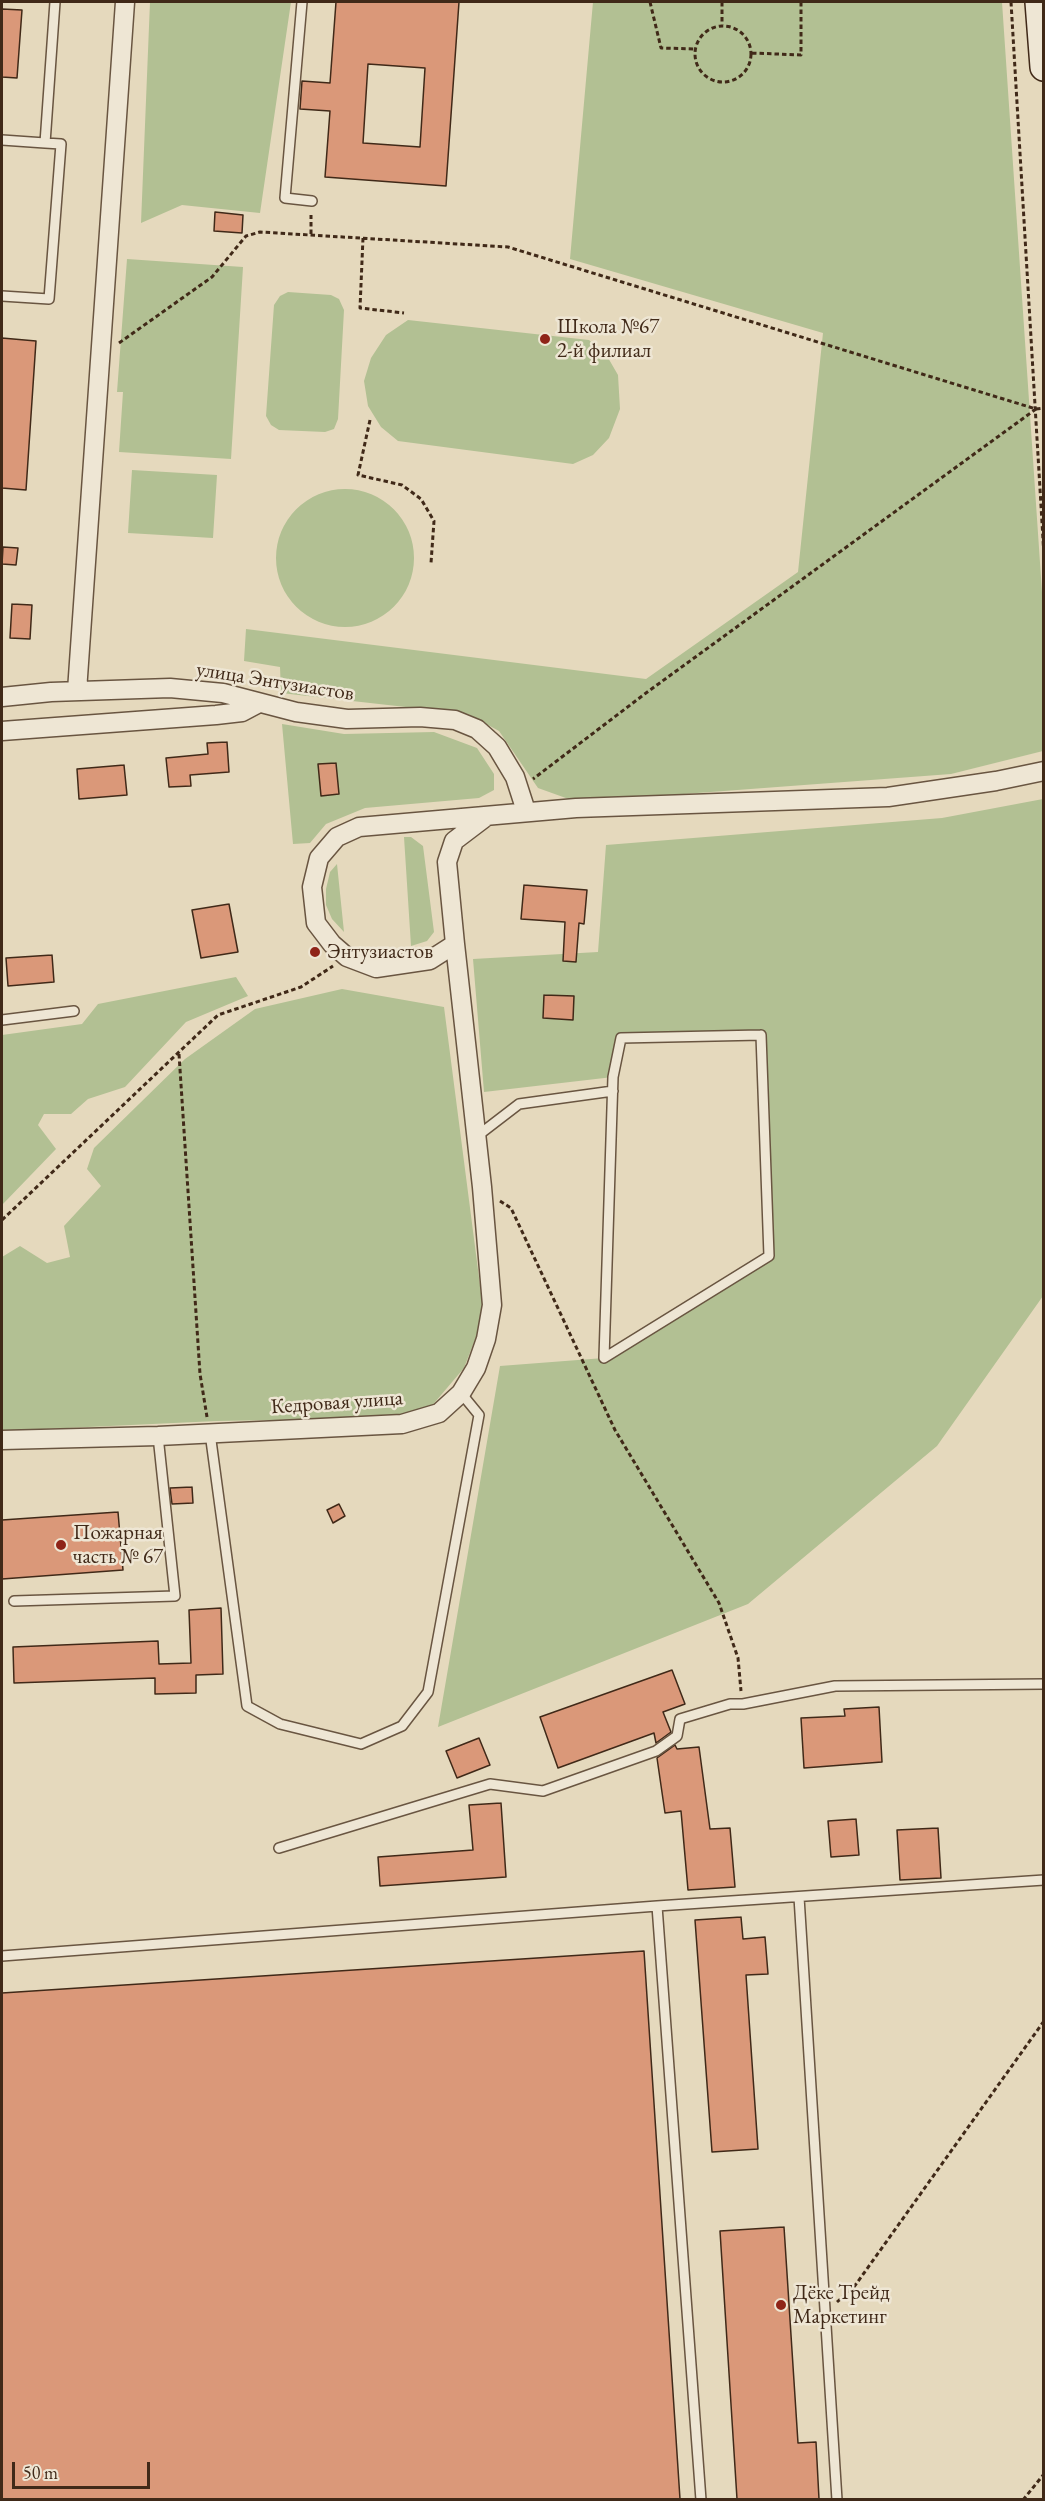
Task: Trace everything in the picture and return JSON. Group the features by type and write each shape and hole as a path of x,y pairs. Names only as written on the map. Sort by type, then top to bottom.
{"main road":[{"path":"1039,2 1044,67"}],"street":[{"path":"77,691 125,2"},
{"name":"улица Энтузиастов","path":"2,697 77,691 170,688 223,693 296,712 347,719 420,717 455,720 477,729 497,747 515,777 526,811"},
{"path":"2,731 216,715 242,711 259,703"},
{"path":"454,944 430,960 376,968 347,957 332,944 316,923 312,887 319,858 337,837 359,827 526,811 888,797 996,781 1044,771"},
{"name":"Кедровая улица","path":"2,1440 158,1436 402,1424 439,1413 461,1393 476,1368 486,1339 492,1305 482,1187 454,944 447,862 454,841 487,816"}],"lane":[{"path":"45,143 55,2"},
{"path":"302,2 285,198 312,201"},
{"path":"2,140 61,144 50,299 2,296"},
{"path":"2,1020 74,1011"},
{"path":"761,1035 769,1257 604,1358 614,1091 613,1077 621,1038 761,1035"},
{"path":"476,1137 519,1104 614,1091"},
{"path":"210,1433 247,1706 280,1724 361,1744 402,1726 429,1692 479,1415 461,1393"},
{"path":"14,1601 175,1596 158,1436"},
{"path":"279,1848 490,1785 543,1791 656,1751 677,1736 680,1719 730,1704 743,1704 835,1686 1044,1684"},
{"path":"2,1956 657,1906 1044,1880"},
{"path":"799,1897 837,2499"},
{"path":"657,1906 701,2499"}],"path":[{"path":"650,2 661,48 695,49"},
{"path":"722,2 722,25"},
{"path":"752,53 801,55 801,2"},
{"path":"1011,2 1044,556"},
{"path":"722,25 731,26 746,36 752,53 747,70 733,81 724,82 705,76 696,59 695,49 704,32 722,25"},
{"path":"310,234 312,201"},
{"path":"117,344 212,277 246,236 260,232 508,247 1036,409 1044,408"},
{"path":"363,238 360,308 404,313"},
{"path":"520,790 646,693 1036,409"},
{"path":"370,420 358,476 402,485 421,499 434,521 431,563"},
{"path":"2,1220 218,1015 301,987 347,957"},
{"path":"179,1054 200,1374 210,1433"},
{"path":"482,1187 511,1208 615,1430 719,1603 738,1658 743,1704"},
{"path":"825,2314 854,2287 1044,2021"},
{"path":"1023,2499 1044,2474"}],"green space":[{"path":"150,2 291,2 260,213 182,205 141,223"},
{"path":"593,2 1002,2 1043,607 1043,751 951,774 577,802 538,788 499,731 468,714 281,693 280,667 244,661 246,629 646,679 798,572 823,333 570,259"},
{"path":"127,259 243,267 231,459 119,452 123,392 117,392"},
{"path":"288,292 331,295 339,299 344,310 338,419 334,429 325,432 279,430 271,425 266,416 274,305 280,296"},
{"path":"408,320 589,340 607,356 618,375 620,409 609,438 593,455 573,464 398,441 381,427 368,406 364,381 371,358 386,335"},
{"path":"132,470 217,475 213,538 128,533"},
{"path":"345,489 371,494 394,509 409,532 414,558 409,584 394,607 371,622 345,627 319,622 296,607 281,584 276,558 281,532 296,509 319,494"},
{"path":"282,724 344,734 434,732 477,748 494,774 494,790 479,798 365,808 326,824 310,843 293,844"},
{"path":"1043,799 1043,1296 937,1446 748,1604 438,1727 500,1366 604,1358 769,1256 761,1036 621,1038 613,1077 484,1092 473,959 598,952 606,845 942,818"},
{"path":"404,837 411,837 423,846 434,932 427,941 411,946"},
{"path":"337,864 344,932 332,919 326,905 326,889 330,872"},
{"path":"236,977 248,996 186,1022 125,1087 88,1099 71,1114 44,1114 38,1125 56,1149 2,1205 2,1035 82,1024 98,1004"},
{"path":"342,989 444,1007 484,1316 464,1368 430,1408 394,1418 217,1421 2,1431 2,1257 20,1246 47,1263 70,1257 64,1226 101,1186 87,1169 94,1148 185,1059 255,1009"}],"building":[{"path":"336,2 459,2 446,186 325,177 330,111 300,109 302,81 330,83","holes":["368,64 425,68 420,147 363,143"]},
{"path":"2,9 22,10 17,78 2,77"},
{"path":"215,212 243,215 242,233 214,231"},
{"path":"2,338 36,341 26,490 2,488"},
{"path":"3,547 18,548 16,565 2,564"},
{"path":"12,604 32,605 30,639 10,638"},
{"path":"227,742 229,772 190,775 191,786 169,787 166,758 208,754 207,743"},
{"path":"336,763 339,794 321,796 318,764"},
{"path":"124,765 127,795 79,799 77,769"},
{"path":"524,885 587,890 584,924 579,923 576,962 563,961 565,922 521,919"},
{"path":"229,904 238,952 201,958 192,910"},
{"path":"52,955 54,982 8,986 6,958"},
{"path":"544,995 574,996 573,1020 543,1018"},
{"path":"192,1487 193,1503 172,1504 170,1488"},
{"path":"339,1504 345,1516 333,1523 327,1510"},
{"name":"Пожарная часть № 67","path":"118,1512 123,1570 2,1579 2,1520"},
{"path":"221,1608 223,1674 196,1675 196,1693 155,1694 155,1678 14,1683 13,1647 158,1641 159,1664 191,1663 189,1610"},
{"path":"672,1670 685,1704 663,1712 671,1732 656,1743 654,1733 558,1768 540,1717"},
{"path":"879,1707 882,1762 804,1768 801,1718 845,1716 844,1709"},
{"path":"479,1738 490,1765 457,1778 446,1751"},
{"path":"675,1745 677,1749 699,1747 710,1829 730,1828 735,1887 688,1890 681,1811 665,1813 657,1758"},
{"path":"501,1803 506,1877 380,1886 378,1857 473,1850 469,1805"},
{"path":"856,1819 859,1855 831,1857 828,1821"},
{"path":"938,1828 941,1878 900,1880 897,1830"},
{"path":"741,1917 743,1939 765,1937 768,1974 746,1975 758,2149 712,2152 695,1920"},
{"path":"644,1951 680,2499 2,2499 2,1993"},
{"path":"784,2227 798,2443 816,2442 819,2499 737,2499 720,2231"}],"place":[{"name":"Школа №67 2-й филиал","path":"545,339"},
{"name":"Энтузиастов","path":"315,952"},
{"name":"Пожарная часть № 67","path":"61,1545"},
{"name":"Дёке Трейд Маркетинг","path":"781,2305"}]}
